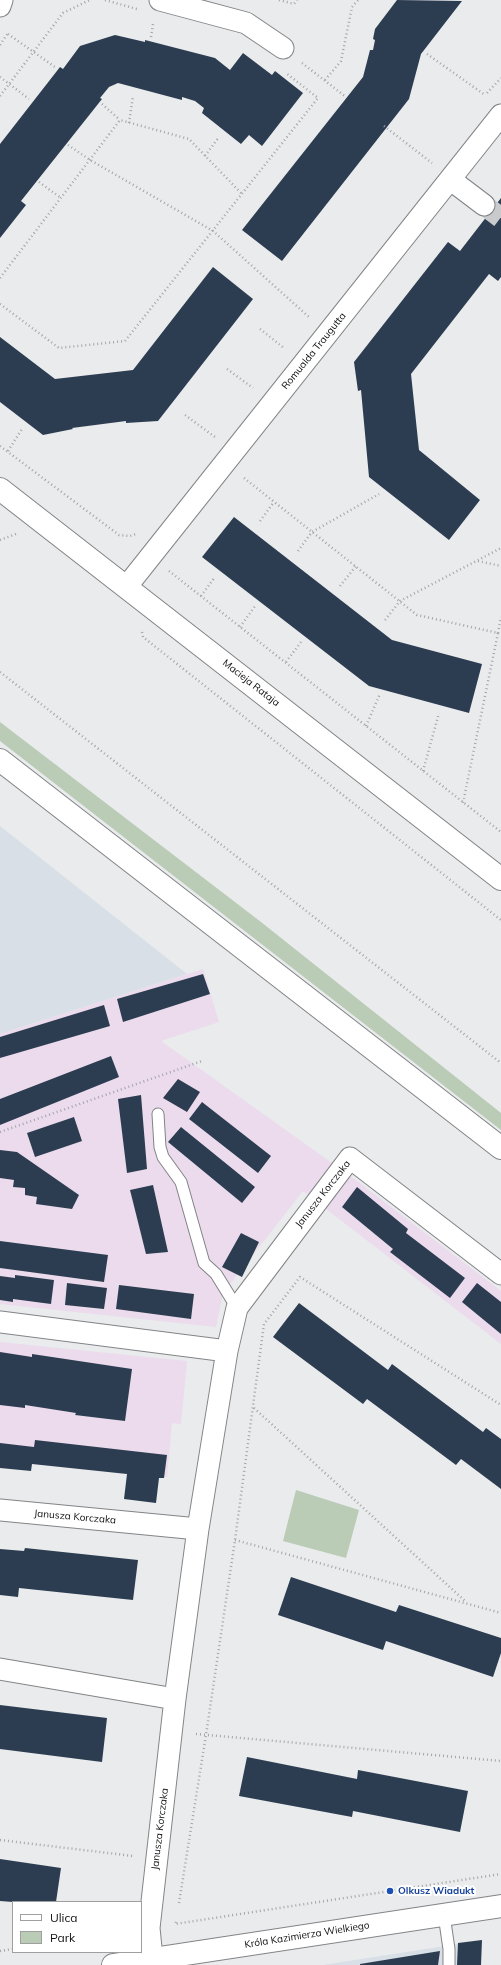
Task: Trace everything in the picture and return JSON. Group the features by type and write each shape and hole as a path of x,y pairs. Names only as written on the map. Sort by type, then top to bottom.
{"street":[{"path":"0,6 2,0"},
{"path":"160,0 246,23 283,48"},
{"name":"Romualda Traugutta","path":"126,586 451,180 501,115"},
{"path":"451,180 484,205"},
{"name":"Macieja Rataja","path":"0,488 501,879"},
{"path":"0,760 501,1148"},
{"name":"Janusza Korczaka","path":"152,1958 149,1928 175,1699 198,1530 227,1351 238,1308 350,1158 501,1274"},
{"path":"0,1322 227,1351"},
{"name":"Janusza Korczaka","path":"0,1510 198,1530"},
{"path":"0,1669 175,1699"},
{"name":"Króla Kazimierza Wielkiego","path":"120,1964 501,1906"}],"lane":[{"path":"158,1114 160,1147 164,1157 181,1182 204,1263 216,1274 238,1308"},
{"path":"444,1915 449,1949 449,1965"}],"path":[{"path":"0,96 63,13 90,0"},
{"path":"279,0 294,4 297,0"},
{"path":"325,80 341,61 352,7 358,0"},
{"path":"8,34 55,67"},
{"path":"283,48 346,97"},
{"path":"427,54 485,96"},
{"path":"0,304 58,348 125,341 318,98 283,70"},
{"path":"0,77 29,99"},
{"path":"480,102 501,78"},
{"path":"129,123 133,96"},
{"path":"102,104 120,120 189,139 242,194"},
{"path":"0,278 120,120"},
{"path":"384,126 432,164"},
{"path":"205,156 219,137"},
{"path":"68,145 90,160 213,231 309,317"},
{"path":"427,170 437,157"},
{"path":"39,182 61,198"},
{"path":"304,323 314,311"},
{"path":"260,329 285,348"},
{"path":"280,354 290,342"},
{"path":"227,369 254,388"},
{"path":"249,394 258,382"},
{"path":"185,415 216,437"},
{"path":"8,451 22,429"},
{"path":"211,444 220,431"},
{"path":"0,446 119,535 130,536 143,531"},
{"path":"238,473 417,615 498,633"},
{"path":"298,551 312,532 379,494"},
{"path":"260,521 274,502"},
{"path":"385,620 400,600 501,548"},
{"path":"477,561 501,566"},
{"path":"340,586 356,566"},
{"path":"165,567 501,832"},
{"path":"201,596 215,577"},
{"path":"240,626 255,606"},
{"path":"464,803 501,617"},
{"path":"286,662 301,642"},
{"path":"0,672 501,1063"},
{"path":"366,726 380,694"},
{"path":"423,771 439,713"},
{"path":"0,1132 202,1061"},
{"path":"178,1908 235,1540 254,1408 264,1324 300,1277 501,1405"},
{"path":"254,1408 465,1601"},
{"path":"235,1540 465,1601 501,1613"},
{"path":"172,1731 501,1761"},
{"path":"0,1840 136,1856"},
{"path":"177,1916 176,1924 501,1874"},
{"path":"0,1951 12,1949"}],"shaded area":[{"path":"0,826 187,974 0,1034"},
{"path":"203,969 219,1022 161,1041 357,1181 501,1291 501,1344 303,1191 223,1293 216,1327 0,1304 0,1034"},
{"path":"0,1342 187,1361 181,1424 172,1423 167,1477 0,1459"},
{"path":"458,1944 459,1965 323,1965"}],"green space":[{"path":"0,722 261,922 501,1113 501,1130 0,741"},
{"path":"296,1490 359,1510 346,1558 283,1541"}],"building":[{"path":"397,0 462,1 421,54 409,99 282,261 242,230 363,77 370,50 373,50 375,29"},
{"path":"115,35 145,42 145,40 215,58 230,70 243,53 272,75 275,71 303,93 262,146 249,135 241,144 202,113 204,108 195,101 182,97 182,100 118,83 109,87 100,98 102,99 21,201 26,205 0,238 0,144 60,67 63,69 80,46"},
{"path":"501,198 501,277 498,281 489,274 411,374 419,450 480,500 449,540 369,477 361,390 358,391 354,362 448,242 460,251"},
{"path":"213,267 253,299 158,421 126,423 126,421 72,428 73,429 43,435 0,402 0,337 55,379 133,370"},
{"path":"234,517 392,640 482,664 469,713 369,686 202,557"},
{"path":"203,974 210,994 123,1022 117,999"},
{"path":"104,1005 110,1026 0,1058 0,1037"},
{"path":"111,1056 119,1077 0,1125 0,1099"},
{"path":"178,1079 200,1092 187,1112 163,1098"},
{"path":"141,1095 147,1169 127,1173 118,1099"},
{"path":"202,1102 271,1156 258,1173 189,1119"},
{"path":"74,1117 82,1141 35,1157 27,1133"},
{"path":"181,1127 255,1187 242,1203 168,1142"},
{"path":"0,1150 17,1152 79,1195 72,1209 36,1204 37,1197 25,1195 25,1188 13,1187 14,1180 0,1178"},
{"path":"153,1185 168,1252 146,1254 130,1190"},
{"path":"357,1187 408,1229 406,1233 465,1278 450,1298 390,1252 393,1249 342,1207"},
{"path":"241,1233 259,1242 242,1277 222,1267"},
{"path":"0,1241 108,1255 104,1282 0,1268"},
{"path":"15,1275 54,1280 51,1304 13,1299 13,1302 0,1300 0,1276 15,1278"},
{"path":"67,1283 107,1288 104,1309 65,1305"},
{"path":"477,1283 501,1302 501,1334 462,1302"},
{"path":"119,1285 194,1294 191,1319 116,1309"},
{"path":"299,1303 388,1370 392,1364 483,1432 486,1428 501,1439 501,1489 461,1459 456,1465 367,1399 363,1404 273,1337"},
{"path":"0,1352 32,1357 32,1354 132,1369 125,1421 75,1415 76,1413 25,1405 25,1408 0,1405"},
{"path":"35,1440 167,1455 164,1478 159,1478 156,1503 124,1499 127,1474 32,1464 31,1471 0,1468 0,1443 34,1447"},
{"path":"25,1548 138,1560 133,1600 19,1588 18,1597 0,1595 0,1549 24,1551"},
{"path":"291,1577 396,1612 399,1605 501,1638 501,1653 493,1677 386,1641 383,1650 278,1615"},
{"path":"0,1705 107,1718 102,1762 0,1749"},
{"path":"247,1757 357,1779 358,1770 468,1791 460,1832 353,1811 352,1817 239,1796"},
{"path":"0,1859 61,1868 56,1901 0,1901"},
{"path":"482,1940 481,1965 457,1965 458,1943"},
{"path":"440,1951 438,1965 360,1965 360,1964"}],"tunnel":[{"path":"484,205 501,218"}],"place":[{"name":"Olkusz Wiadukt","path":"390,1891"}]}
